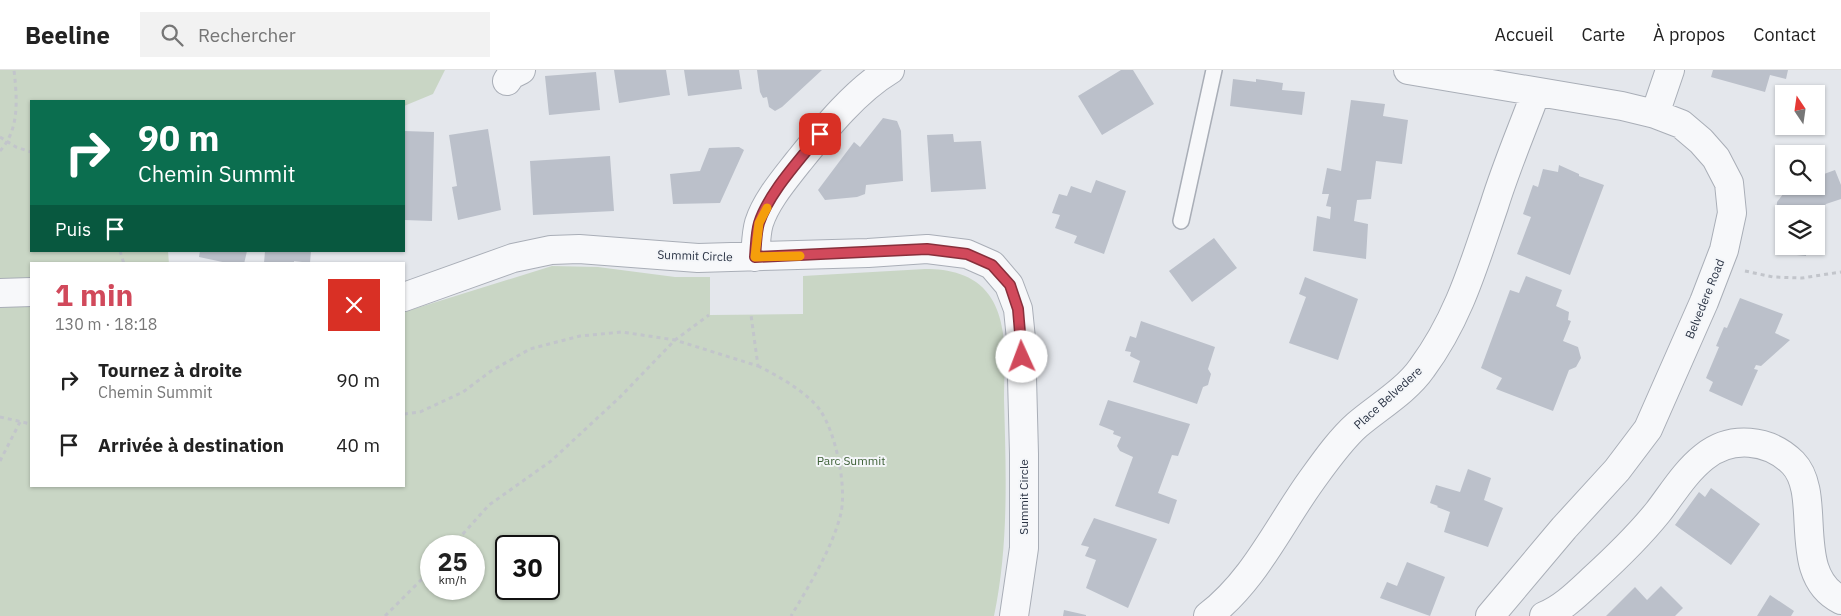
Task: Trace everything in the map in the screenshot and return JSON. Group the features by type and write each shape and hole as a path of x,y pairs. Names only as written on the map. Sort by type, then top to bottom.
{"street":[{"path":"755,257 759,223 776,190 820,134 844,108 890,70"},
{"name":"Belvedere Road","path":"1408,70 1622,106 1655,114 1681,124 1701,141 1716,158 1729,183 1732,213 1720,265 1648,429 1617,470 1564,528 1489,616"},
{"path":"1655,114 1670,70"},
{"name":"Place Belvedere","path":"1208,616 1226,603 1248,576 1310,482 1354,427 1399,391 1421,370 1443,336 1456,312 1474,267 1494,205 1536,92"},
{"name":"Summit Circle","path":"405,297 513,258 552,250 579,249 698,258 927,249 967,254 992,265 1010,285 1018,309 1021,339 1024,548 1014,616"},
{"path":"0,293 30,292"},
{"path":"1544,616 1568,602 1624,550 1656,514 1685,476 1704,457 1720,448 1740,442 1758,443 1778,451 1794,464 1804,482 1808,539 1813,562 1821,581 1835,597 1841,600"}],"lane":[{"path":"1181,222 1214,70"}],"path":[{"path":"0,150 8,142 16,118 14,70"},
{"path":"0,137 16,147 30,152"},
{"path":"1720,265 1773,277 1802,278 1841,272"},
{"path":"462,535 489,505 551,461 620,397 675,340 709,315"},
{"path":"751,315 758,366"},
{"path":"405,414 420,412 464,392 491,371 530,349 580,336 622,332 675,340 758,366 774,373 797,388 820,410 834,439 842,482 840,516 822,562 791,616"},
{"path":"0,417 30,424"},
{"path":"0,461 20,422"},
{"path":"386,616 420,581"}],"green space":[{"name":"Parc Summit","path":"0,70 445,70 433,94 405,106 405,100 30,100 30,252 168,252 169,262 30,262 30,487 405,487 405,312 552,266 598,267 675,277 710,277 710,315 803,314 803,276 925,269 943,270 960,274 983,288 995,305 1003,332 1005,351 1005,508 999,589 994,616 0,616"}],"building":[{"path":"614,70 666,70 670,95 619,103"},
{"path":"684,70 739,70 742,89 688,96"},
{"path":"757,70 822,70 782,107 775,111 769,107 767,97 763,98 760,92"},
{"path":"1121,70 1133,70 1154,104 1102,135 1078,96"},
{"path":"1713,70 1788,70 1786,79 1770,75 1765,92 1711,77"},
{"path":"596,72 600,110 549,115 545,76"},
{"path":"1233,79 1256,82 1256,79 1283,83 1282,90 1305,92 1302,115 1230,106"},
{"path":"1351,100 1385,104 1383,116 1408,120 1402,164 1376,161 1371,199 1357,200 1354,221 1368,224 1366,259 1313,251 1317,216 1330,219 1331,207 1326,206 1329,194 1322,194 1327,168 1341,171"},
{"path":"883,118 897,121 901,131 903,181 866,185 865,194 857,197 825,200 818,190 854,142 860,147"},
{"path":"488,129 501,210 458,220 452,187 457,186 449,135"},
{"path":"405,131 434,132 432,221 405,220"},
{"path":"953,134 954,142 981,141 986,189 931,192 927,135"},
{"path":"739,147 744,150 720,203 673,204 670,174 700,171 709,148"},
{"path":"610,156 614,211 533,215 530,161"},
{"path":"1559,165 1579,174 1579,176 1604,185 1570,275 1517,254 1531,217 1523,214 1533,185 1538,187 1543,169 1558,172"},
{"path":"1835,170 1841,185 1841,199 1825,205 1777,205 1782,195 1825,195 1825,174"},
{"path":"1096,180 1126,191 1104,254 1074,243 1077,236 1055,228 1060,215 1052,213 1059,194 1067,196 1071,186 1091,193"},
{"path":"1214,238 1237,268 1192,302 1169,271"},
{"path":"200,252 247,252 244,262 223,262 199,257"},
{"path":"265,252 311,252 310,262 264,262"},
{"path":"1526,276 1562,290 1556,306 1569,312 1568,320 1571,321 1563,341 1578,347 1581,358 1576,367 1569,370 1553,411 1496,389 1502,378 1481,368 1510,290 1519,293"},
{"path":"1305,277 1358,299 1338,360 1289,343 1306,297 1299,294"},
{"path":"1740,298 1783,314 1775,333 1790,340 1761,366 1756,365 1754,369 1758,370 1742,406 1709,391 1713,382 1706,378 1719,347 1716,346 1724,327 1727,328"},
{"path":"1141,321 1215,347 1208,369 1211,374 1208,385 1203,387 1197,404 1133,382 1140,361 1130,356 1131,352 1125,351 1130,336 1136,338"},
{"path":"1108,400 1190,424 1178,456 1172,455 1158,493 1177,500 1169,524 1115,506 1133,457 1120,451 1117,446 1121,437 1113,434 1114,431 1099,425"},
{"path":"1468,469 1491,478 1484,500 1503,508 1488,547 1444,532 1450,512 1430,503 1436,485 1460,492"},
{"path":"1711,488 1760,524 1731,565 1675,525 1699,492 1705,497"},
{"path":"1094,518 1157,539 1128,608 1086,588 1096,560 1085,556 1089,547 1081,545"},
{"path":"1407,562 1445,577 1430,616 1380,598 1387,582 1397,586"},
{"path":"1661,586 1683,608 1675,616 1606,616 1635,587 1647,600"},
{"path":"1770,595 1794,611 1791,616 1757,616"},
{"path":"1064,610 1086,615 1086,616 1063,616"}],"slow traffic":[{"path":"767,208 759,223 755,257 800,256"}],"route":[{"path":"820,134 776,190 759,223 755,257 927,249 967,254 992,265 1010,285 1018,309 1022,357"}]}
